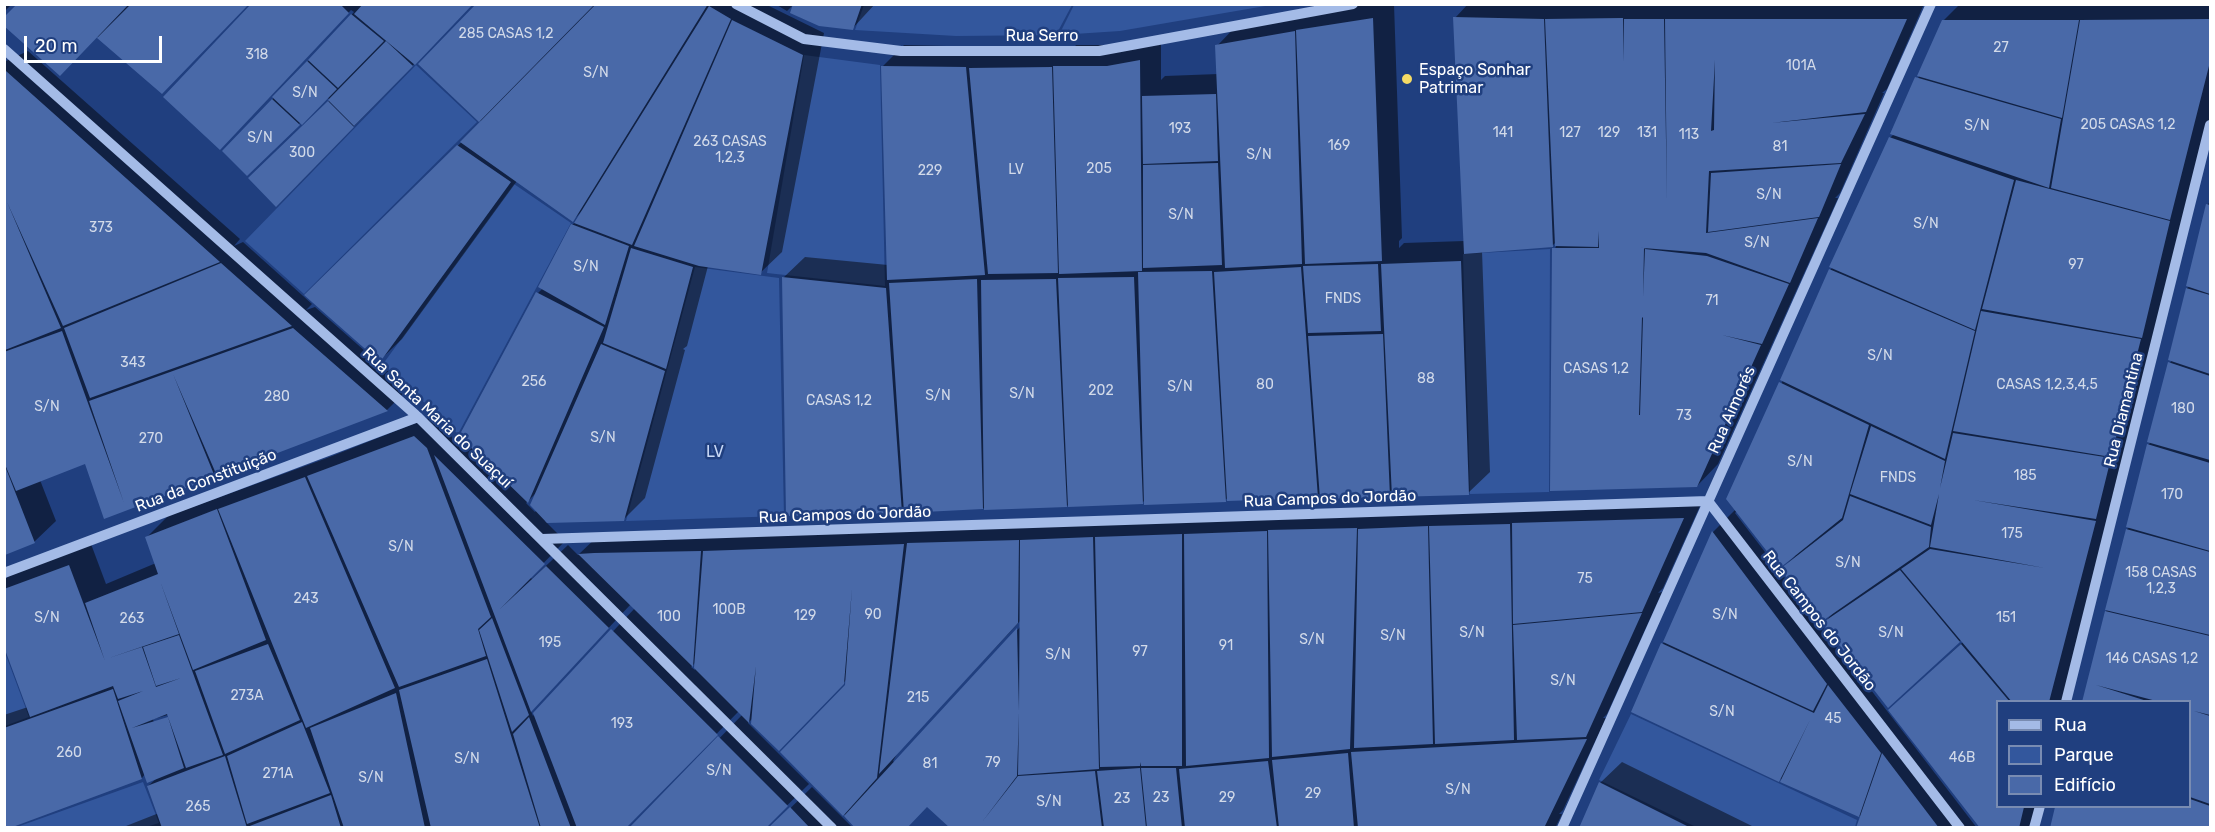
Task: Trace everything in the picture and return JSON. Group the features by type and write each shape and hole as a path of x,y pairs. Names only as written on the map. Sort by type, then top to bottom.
{"street":[{"name":"Rua Serro","path":"736,4 804,39 901,51 1098,51 1353,4"},
{"name":"Rua Aimorés","path":"1562,828 1930,4"},
{"name":"Rua Santa Maria do Suaçuí","path":"6,51 418,417 832,828"},
{"name":"Rua Diamantina","path":"2067,700 2211,125"},
{"name":"Rua da Constituição","path":"4,573 418,417"},
{"name":"Rua Campos do Jordão","path":"542,539 1708,501 1960,828"},
{"path":"2034,828 2040,808"}],"green space":[{"path":"864,4 1072,5 1056,35 956,36 855,30"},
{"path":"1074,4 1271,5 1120,31 1059,35"},
{"path":"804,55 880,65 885,286 767,273"},
{"path":"416,65 477,122 304,294 245,241"},
{"path":"514,184 571,223 458,434 383,364"},
{"path":"1550,249 1549,492 1470,494 1463,254"},
{"name":"LV","path":"695,267 779,278 784,516 626,521"},
{"path":"4,650 29,717 5,726 4,726"},
{"path":"1631,714 1857,820 1855,827 1696,827 1599,780"},
{"path":"143,782 159,823 146,827 17,827"}],"building":[{"path":"17,4 129,4 60,76 4,26 4,17"},
{"path":"131,4 249,4 162,94 97,38"},
{"path":"251,4 340,4 349,13 220,150 163,97"},
{"path":"363,4 473,4 415,65 354,14"},
{"path":"476,4 595,4 479,122 418,64"},
{"path":"596,4 708,4 573,222 460,142"},
{"path":"793,4 862,4 853,30 819,26 790,13"},
{"path":"709,6 731,19 632,245 574,223"},
{"path":"351,14 384,41 338,88 308,60"},
{"path":"1453,17 1544,19 1553,247 1464,254"},
{"path":"1373,18 1382,261 1305,264 1296,30"},
{"path":"1623,18 1624,62 1624,19 1664,19 1667,202 1665,19 1907,19 1866,112 1771,123 1865,114 1841,163 1709,171 1706,233 1818,218 1790,283 1706,253 1644,248 1643,297 1645,249 1707,256 1789,284 1762,344 1722,335 1761,345 1697,487 1550,491 1552,248 1599,248 1598,231 1598,247 1555,246 1545,19","holes":["1715,60 1714,130 1711,131","1642,317 1643,318 1639,415"]},
{"path":"2210,19 2210,62 2170,220 2051,188 2080,20"},
{"path":"732,20 803,55 761,275 699,266 634,246"},
{"path":"1942,20 2079,20 2062,118 1917,76"},
{"path":"1295,31 1302,264 1225,268 1215,45"},
{"path":"386,41 413,66 354,126 328,100"},
{"path":"1140,60 1142,271 1059,274 1053,66 1107,66"},
{"path":"307,61 337,89 302,125 272,97"},
{"path":"881,66 966,67 985,275 887,280"},
{"path":"1052,67 1058,273 988,274 969,68"},
{"path":"6,71 220,262 63,326 7,202 61,328 5,350"},
{"path":"1915,77 2061,119 2049,188 1890,134"},
{"path":"1216,94 1218,161 1143,164 1142,96"},
{"path":"272,99 300,125 247,176 222,151"},
{"path":"328,101 354,127 276,207 248,178"},
{"path":"1889,137 2014,180 1975,330 1829,267"},
{"path":"457,145 511,182 380,362 304,295"},
{"path":"1218,163 1222,265 1143,268 1143,165"},
{"path":"1841,164 1819,217 1708,232 1711,173"},
{"path":"2016,180 2170,221 2142,338 1982,309"},
{"path":"2206,204 2210,205 2210,294 2186,286"},
{"path":"571,224 629,246 605,325 538,287"},
{"path":"631,248 693,267 666,369 603,343"},
{"path":"1461,261 1469,495 1392,497 1381,264"},
{"path":"221,263 292,326 90,398 64,328"},
{"path":"1378,264 1381,331 1308,333 1303,266"},
{"path":"1301,267 1318,498 1227,501 1214,272"},
{"path":"1829,269 1975,331 1945,459 1780,380"},
{"path":"1212,271 1226,502 1144,505 1138,272"},
{"path":"782,277 886,288 902,513 786,516"},
{"path":"1134,277 1143,504 1068,507 1058,278"},
{"path":"977,279 983,509 904,513 889,283"},
{"path":"1056,279 1067,507 984,510 981,280"},
{"path":"2186,288 2210,295 2210,374 2168,360"},
{"path":"536,292 604,327 528,503 459,436"},
{"path":"1981,311 2141,339 2111,457 1953,431"},
{"path":"293,328 388,411 217,476 173,374 215,477 104,519 85,464 16,491 4,462 4,352 62,331 124,503 89,401"},
{"path":"1383,334 1390,497 1320,499 1308,336"},
{"path":"601,344 665,371 624,521 547,523 530,505"},
{"path":"2168,362 2210,376 2210,460 2147,442"},
{"path":"1779,382 1869,425 1842,518 1780,568 1726,499"},
{"path":"1871,426 1945,461 1940,488 1953,433 2111,458 2096,519 1973,500 2096,521 2050,700 2010,700 1901,569 1930,549 2045,568 1930,547 1939,494 1931,525 1850,494"},
{"path":"414,436 427,448 491,617 478,629 486,656 399,687 307,476"},
{"path":"2147,444 2210,463 2210,551 2126,527"},
{"path":"434,455 545,564 500,609 546,566 609,628 531,712"},
{"path":"5,466 35,543 5,555"},
{"path":"305,477 395,688 306,728 218,509"},
{"path":"1850,496 1931,527 1929,547 1821,622 1780,569 1843,520"},
{"path":"217,509 266,640 193,670 160,581 179,634 109,658 142,647 156,687 181,678 156,686 143,647 179,635 223,755 186,768 167,714 132,728 168,717 184,768 147,783 118,701 143,691 118,699 113,686 30,717 4,647 4,589 69,565 105,661 85,603 158,574 145,537"},
{"path":"1684,518 1642,612 1513,624 1512,523"},
{"path":"1510,524 1514,740 1435,744 1429,526"},
{"path":"1428,526 1433,744 1354,748 1358,529"},
{"path":"1357,528 1350,749 1272,757 1268,530"},
{"path":"2126,529 2210,552 2210,635 2105,610"},
{"path":"1267,531 1269,758 1186,766 1184,534"},
{"path":"1712,531 1827,684 1813,711 1663,642"},
{"path":"1182,534 1182,766 1141,766 1140,762 1140,766 1100,767 1095,537"},
{"path":"1093,537 1099,769 1018,775 1019,712 1017,776 982,822 1018,776 1095,771 1102,828 950,828 927,807 907,828 855,828 844,816 1017,628 1019,711 1020,540"},
{"path":"1019,540 1018,623 879,774 907,543"},
{"path":"904,544 877,778 843,816 780,752 845,685 852,588 844,684 779,751 751,724 756,666 749,723 694,668 703,551"},
{"path":"701,551 693,667 578,554 594,553"},
{"path":"1900,570 1960,642 1888,708 1822,623"},
{"path":"2105,611 2210,636 2210,715 2194,711 2210,716 2210,804 2191,797 2191,700 2152,700 2096,685 2144,700 2083,700"},
{"path":"1642,613 1586,737 1517,740 1513,625"},
{"path":"492,618 529,715 512,732 479,630"},
{"path":"611,629 718,735 626,828 577,828 533,713"},
{"path":"1661,643 1814,713 1828,685 1881,753 1859,817 1780,782 1810,720 1779,782 1631,712"},
{"path":"268,644 300,720 225,754 195,671"},
{"path":"1961,644 2008,700 1996,700 1996,808 2024,808 2019,828 1980,828 1888,710"},
{"path":"487,659 540,828 431,828 399,690"},
{"path":"113,689 142,779 10,828 4,828 4,728"},
{"path":"396,693 425,828 344,828 310,728"},
{"path":"529,717 571,828 541,828 513,734"},
{"path":"302,722 330,793 247,824 227,756"},
{"path":"718,736 788,806 766,828 629,828"},
{"path":"1587,739 1544,828 1358,828 1351,752"},
{"path":"1348,753 1354,828 1279,828 1272,760"},
{"path":"1882,753 1939,828 1856,828"},
{"path":"225,756 247,828 162,828 147,786"},
{"path":"1268,761 1277,828 1185,828 1179,769"},
{"path":"1140,768 1146,828 1104,828 1097,771"},
{"path":"1141,768 1176,768 1182,828 1147,828"},
{"path":"1599,782 1691,828 1579,828"},
{"path":"331,795 341,828 247,828 247,827"},
{"path":"2191,799 2210,806 2210,828 2050,828 2055,808 2191,808"},
{"path":"790,807 810,828 768,828"}],"place":[{"name":"Espaço Sonhar Patrimar","path":"1407,79"}]}
